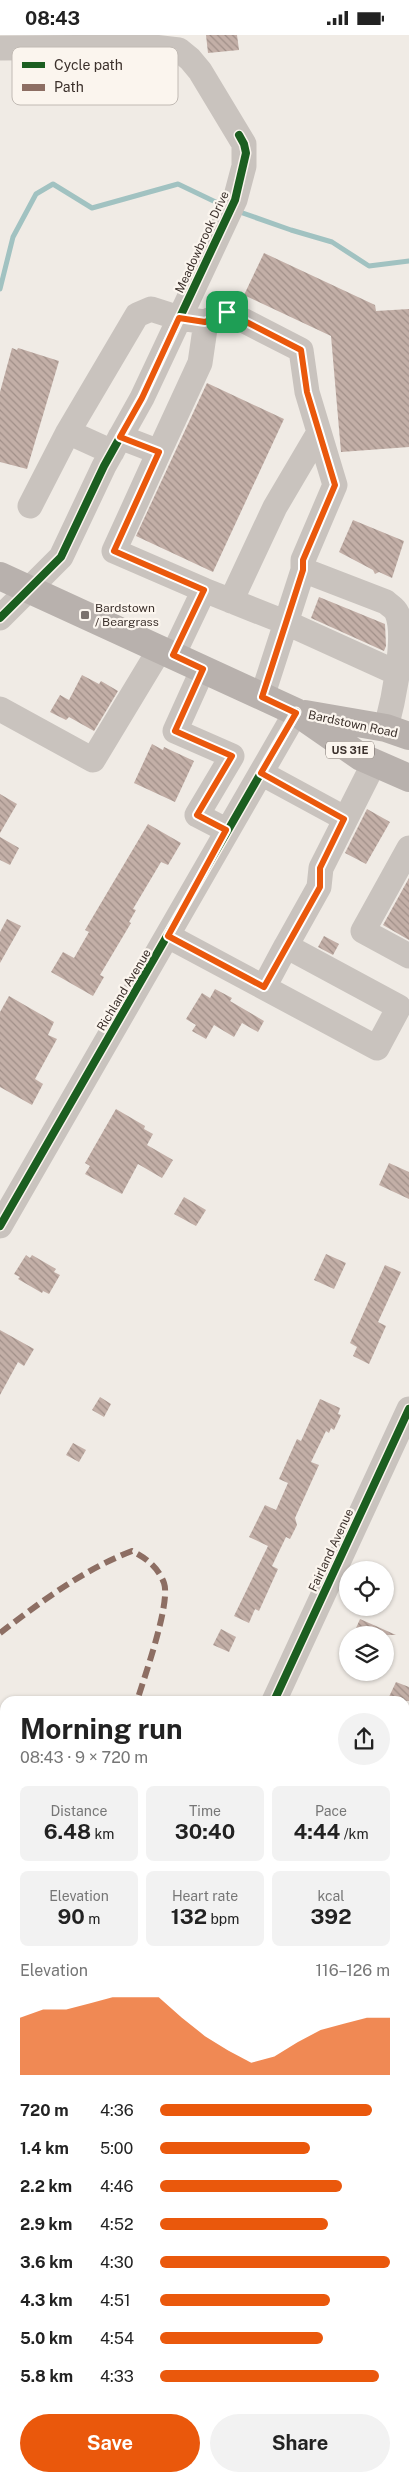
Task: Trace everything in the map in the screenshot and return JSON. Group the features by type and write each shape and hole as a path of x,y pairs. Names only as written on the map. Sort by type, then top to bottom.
{"main road":[{"name":"Bardstown Road","path":"0,576 29,587 296,713 361,757 409,778"},
{"name":"Bardstown Road","path":"296,713 397,732"},
{"path":"374,763 397,732"}],"street":[{"path":"23,47 159,41 172,47"},
{"path":"178,50 190,46"},
{"name":"Meadowbrook Drive","path":"0,617 61,557 116,444 142,398 235,201 246,153 244,144 200,71 190,46"},
{"path":"30,506 68,432 137,315 151,309 179,318 206,322 227,312 301,350 307,392 318,434 335,485 303,560 303,570 262,697"},
{"path":"206,322 200,363 114,551 287,623 397,673"},
{"path":"68,432 159,452"},
{"path":"231,601 275,507 318,434"},
{"path":"303,570 386,603 396,610 400,623 395,694 397,732"},
{"path":"0,709 93,760 166,653 204,590"},
{"path":"203,669 175,731 232,756 197,815 226,830"},
{"name":"Richland Avenue","path":"0,1226 168,936 226,830 296,713"},
{"path":"264,987 320,887 320,868 374,763"},
{"path":"261,773 344,819"},
{"path":"409,848 363,931 409,956"},
{"path":"168,936 376,1048 399,1007 286,946"},
{"name":"Fairland Avenue","path":"276,1696 409,1409"}],"building":[{"path":"206,35 237,35 239,50 208,53"},
{"path":"264,253 375,305 376,311 409,309 409,447 341,452 331,336 244,295"},
{"path":"12,348 17,350 18,348 59,361 27,469 0,462 0,392"},
{"path":"207,383 284,419 213,572 136,536"},
{"path":"353,520 404,541 392,578 379,572 375,574 373,570 339,552"},
{"path":"319,597 385,624 386,646 384,651 311,618"},
{"path":"82,675 99,684 101,681 118,691 94,731 69,717 66,720 50,712 60,695 69,700"},
{"path":"152,744 163,750 164,747 194,761 175,802 134,783"},
{"path":"0,794 17,804 0,833"},
{"path":"367,809 390,822 366,864 345,853"},
{"path":"148,824 181,843 168,865 161,862 133,909 136,910 129,922 131,923 100,975 104,977 93,996 51,972 63,952 74,958 89,932 85,930"},
{"path":"0,837 19,848 10,865 0,860"},
{"path":"409,878 409,940 383,925"},
{"path":"7,919 21,926 0,963 0,932"},
{"path":"324,936 339,944 333,955 318,947"},
{"path":"215,989 232,998 230,1001 264,1021 258,1032 242,1023 234,1037 214,1025 206,1039 192,1031 196,1025 186,1019 202,993 210,998"},
{"path":"9,996 54,1022 48,1035 57,1039 35,1079 43,1084 32,1105 0,1087 0,1012"},
{"path":"116,1109 145,1126 144,1129 153,1134 147,1145 173,1160 162,1178 138,1164 122,1194 85,1174 90,1166 85,1163"},
{"path":"389,1163 409,1172 409,1199 379,1185"},
{"path":"184,1197 206,1210 196,1226 174,1214"},
{"path":"326,1254 346,1263 334,1289 314,1280"},
{"path":"26,1255 30,1258 32,1255 56,1269 54,1272 60,1275 49,1294 43,1291 42,1293 18,1279 20,1277 14,1274"},
{"path":"385,1265 401,1272 378,1322 386,1326 369,1364 353,1356 357,1347 350,1343"},
{"path":"0,1330 34,1349 24,1366 18,1362 0,1395"},
{"path":"100,1397 111,1404 104,1417 92,1410"},
{"path":"320,1399 340,1408 338,1414 341,1415 334,1430 331,1428 329,1433 326,1431 311,1462 319,1465 295,1518 297,1525 290,1539 286,1537 272,1566 278,1569 259,1611 255,1609 249,1623 234,1616 268,1546 249,1537 265,1505 276,1510 288,1483 279,1479 297,1439 301,1441"},
{"path":"73,1443 86,1450 79,1462 66,1455"},
{"path":"360,1619 376,1626 357,1626"},
{"path":"221,1629 236,1637 229,1652 213,1645"},
{"path":"396,1682 409,1687 409,1696 389,1696"}],"waterway":[{"path":"0,289 13,237 36,194 53,184 92,208 178,184 224,206"},
{"path":"237,211 332,242 369,266 409,261"}],"marked path":[{"path":"0,1633 47,1598 80,1577 132,1551 147,1560 155,1568 164,1583 165,1593 164,1607 156,1641 139,1696"}],"cycle path":[{"path":"0,618 61,557 104,466 142,398 235,200 246,153 239,135"},
{"path":"0,1226 296,712"},
{"path":"276,1696 409,1409"}],"place":[{"name":"Bardstown / Beargrass","path":"85,615"}],"route":[{"path":"227,312 301,350 307,392 318,434 335,485 303,560 303,570 262,697 296,713 261,773 344,819 320,868 320,887 294,929 264,987 168,936 226,830 197,815 232,756 175,731 203,669 173,655 204,590 114,551 159,452 120,437 142,398 179,318 205,322 227,312"}]}
